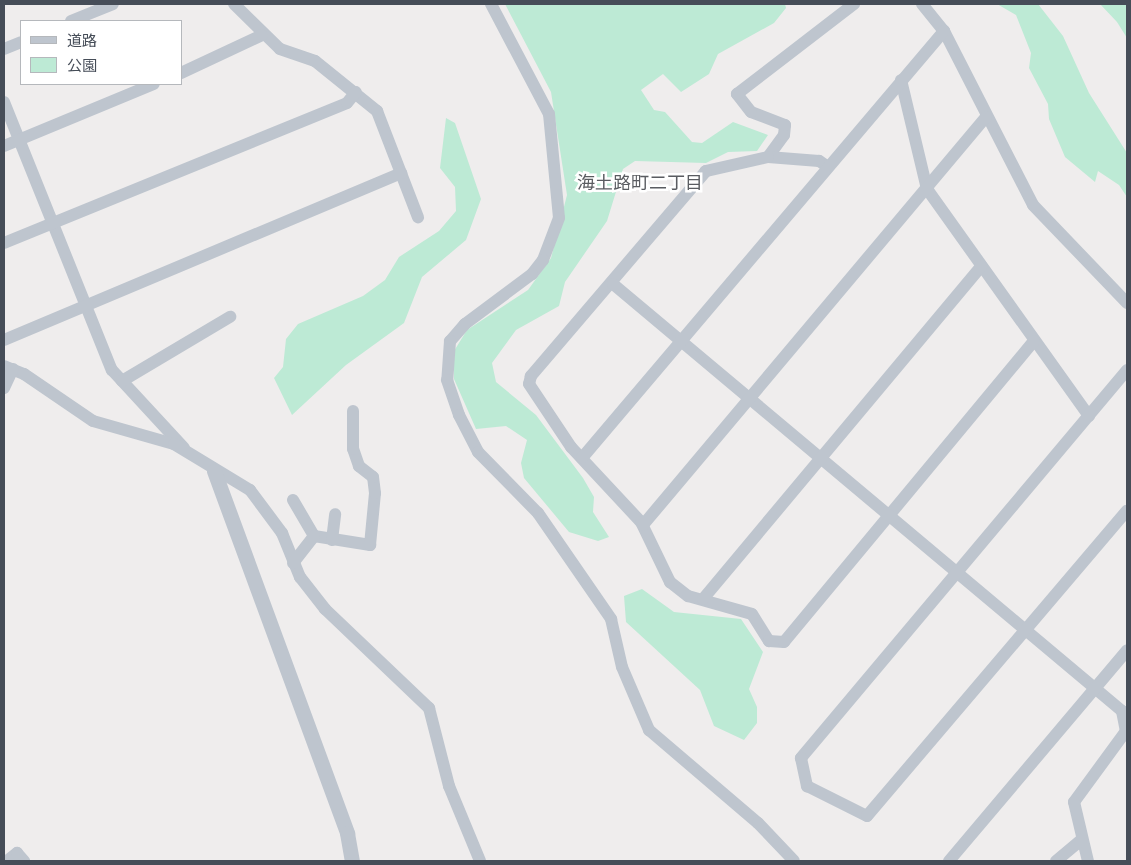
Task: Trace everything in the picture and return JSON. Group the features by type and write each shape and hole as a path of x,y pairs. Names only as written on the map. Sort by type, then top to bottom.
{"street":[{"path":"73,20 113,4"},
{"path":"234,4 262,35 294,56 315,61 377,110 418,217"},
{"path":"492,4 549,114 559,218 543,260 532,274 464,324 450,341 447,380 459,415 478,452 538,512 611,619 622,667 649,730 758,823 794,861"},
{"path":"768,157 784,135 785,125 752,112 737,94 854,4"},
{"path":"922,4 944,31 986,117 1039,214 1127,303"},
{"path":"582,458 681,344 944,31"},
{"path":"182,73 262,35"},
{"path":"4,49 20,42"},
{"path":"901,80 927,188 1089,416"},
{"path":"4,146 152,85"},
{"path":"4,242 347,103 356,92"},
{"path":"4,102 112,370 186,450 214,471 250,490 282,533 293,563 325,609 430,708 449,786 480,861"},
{"path":"642,525 750,401 986,117"},
{"path":"828,167 819,162 768,157 706,171 613,284 531,376 529,384 582,458 642,525 670,582 688,596 752,614 769,640 784,642 1034,341"},
{"path":"4,340 401,173"},
{"path":"703,600 818,459 981,266"},
{"path":"613,284 818,459 1094,690 1122,711 1127,722 1126,731 1074,802 1081,840 1088,861"},
{"path":"122,381 230,317"},
{"path":"4,388 8,367 93,421 186,450"},
{"path":"1127,370 801,758 807,786 867,816 1127,510"},
{"path":"293,500 314,536 370,545 375,493 373,477 359,466 353,449 353,411"},
{"path":"214,471 347,833 352,861"},
{"path":"332,540 335,514"},
{"path":"293,563 314,536"},
{"path":"949,861 1127,650"},
{"path":"1056,861 1081,840"},
{"path":"7,861 17,853 24,861"}],"green space":[{"path":"505,4 785,4 786,8 774,23 718,54 709,74 681,92 663,74 641,90 654,110 665,112 692,142 702,143 733,122 768,135 757,151 728,152 706,163 635,161 623,169 607,221 565,282 559,306 516,330 492,363 496,382 536,415 583,478 594,497 593,512 609,537 598,541 569,532 524,478 521,463 527,440 506,426 476,429 454,379 454,351 467,330 528,290 551,258 567,195 551,92"},
{"path":"997,4 1038,4 1063,36 1089,93 1127,153 1127,197 1119,185 1098,171 1095,182 1065,157 1049,119 1048,104 1029,68 1031,53 1016,15"},
{"path":"1100,4 1127,4 1127,38 1117,22"},
{"path":"446,118 455,123 481,199 466,240 422,277 404,323 346,365 292,415 274,378 283,367 286,339 298,324 363,296 385,280 399,257 439,231 456,211 455,187 440,168"},
{"path":"642,589 674,612 741,619 763,652 749,689 757,707 757,723 744,740 714,726 700,690 626,622 624,596"}],"district":[{"name":"海土路町二丁目","path":"640,182"}]}
